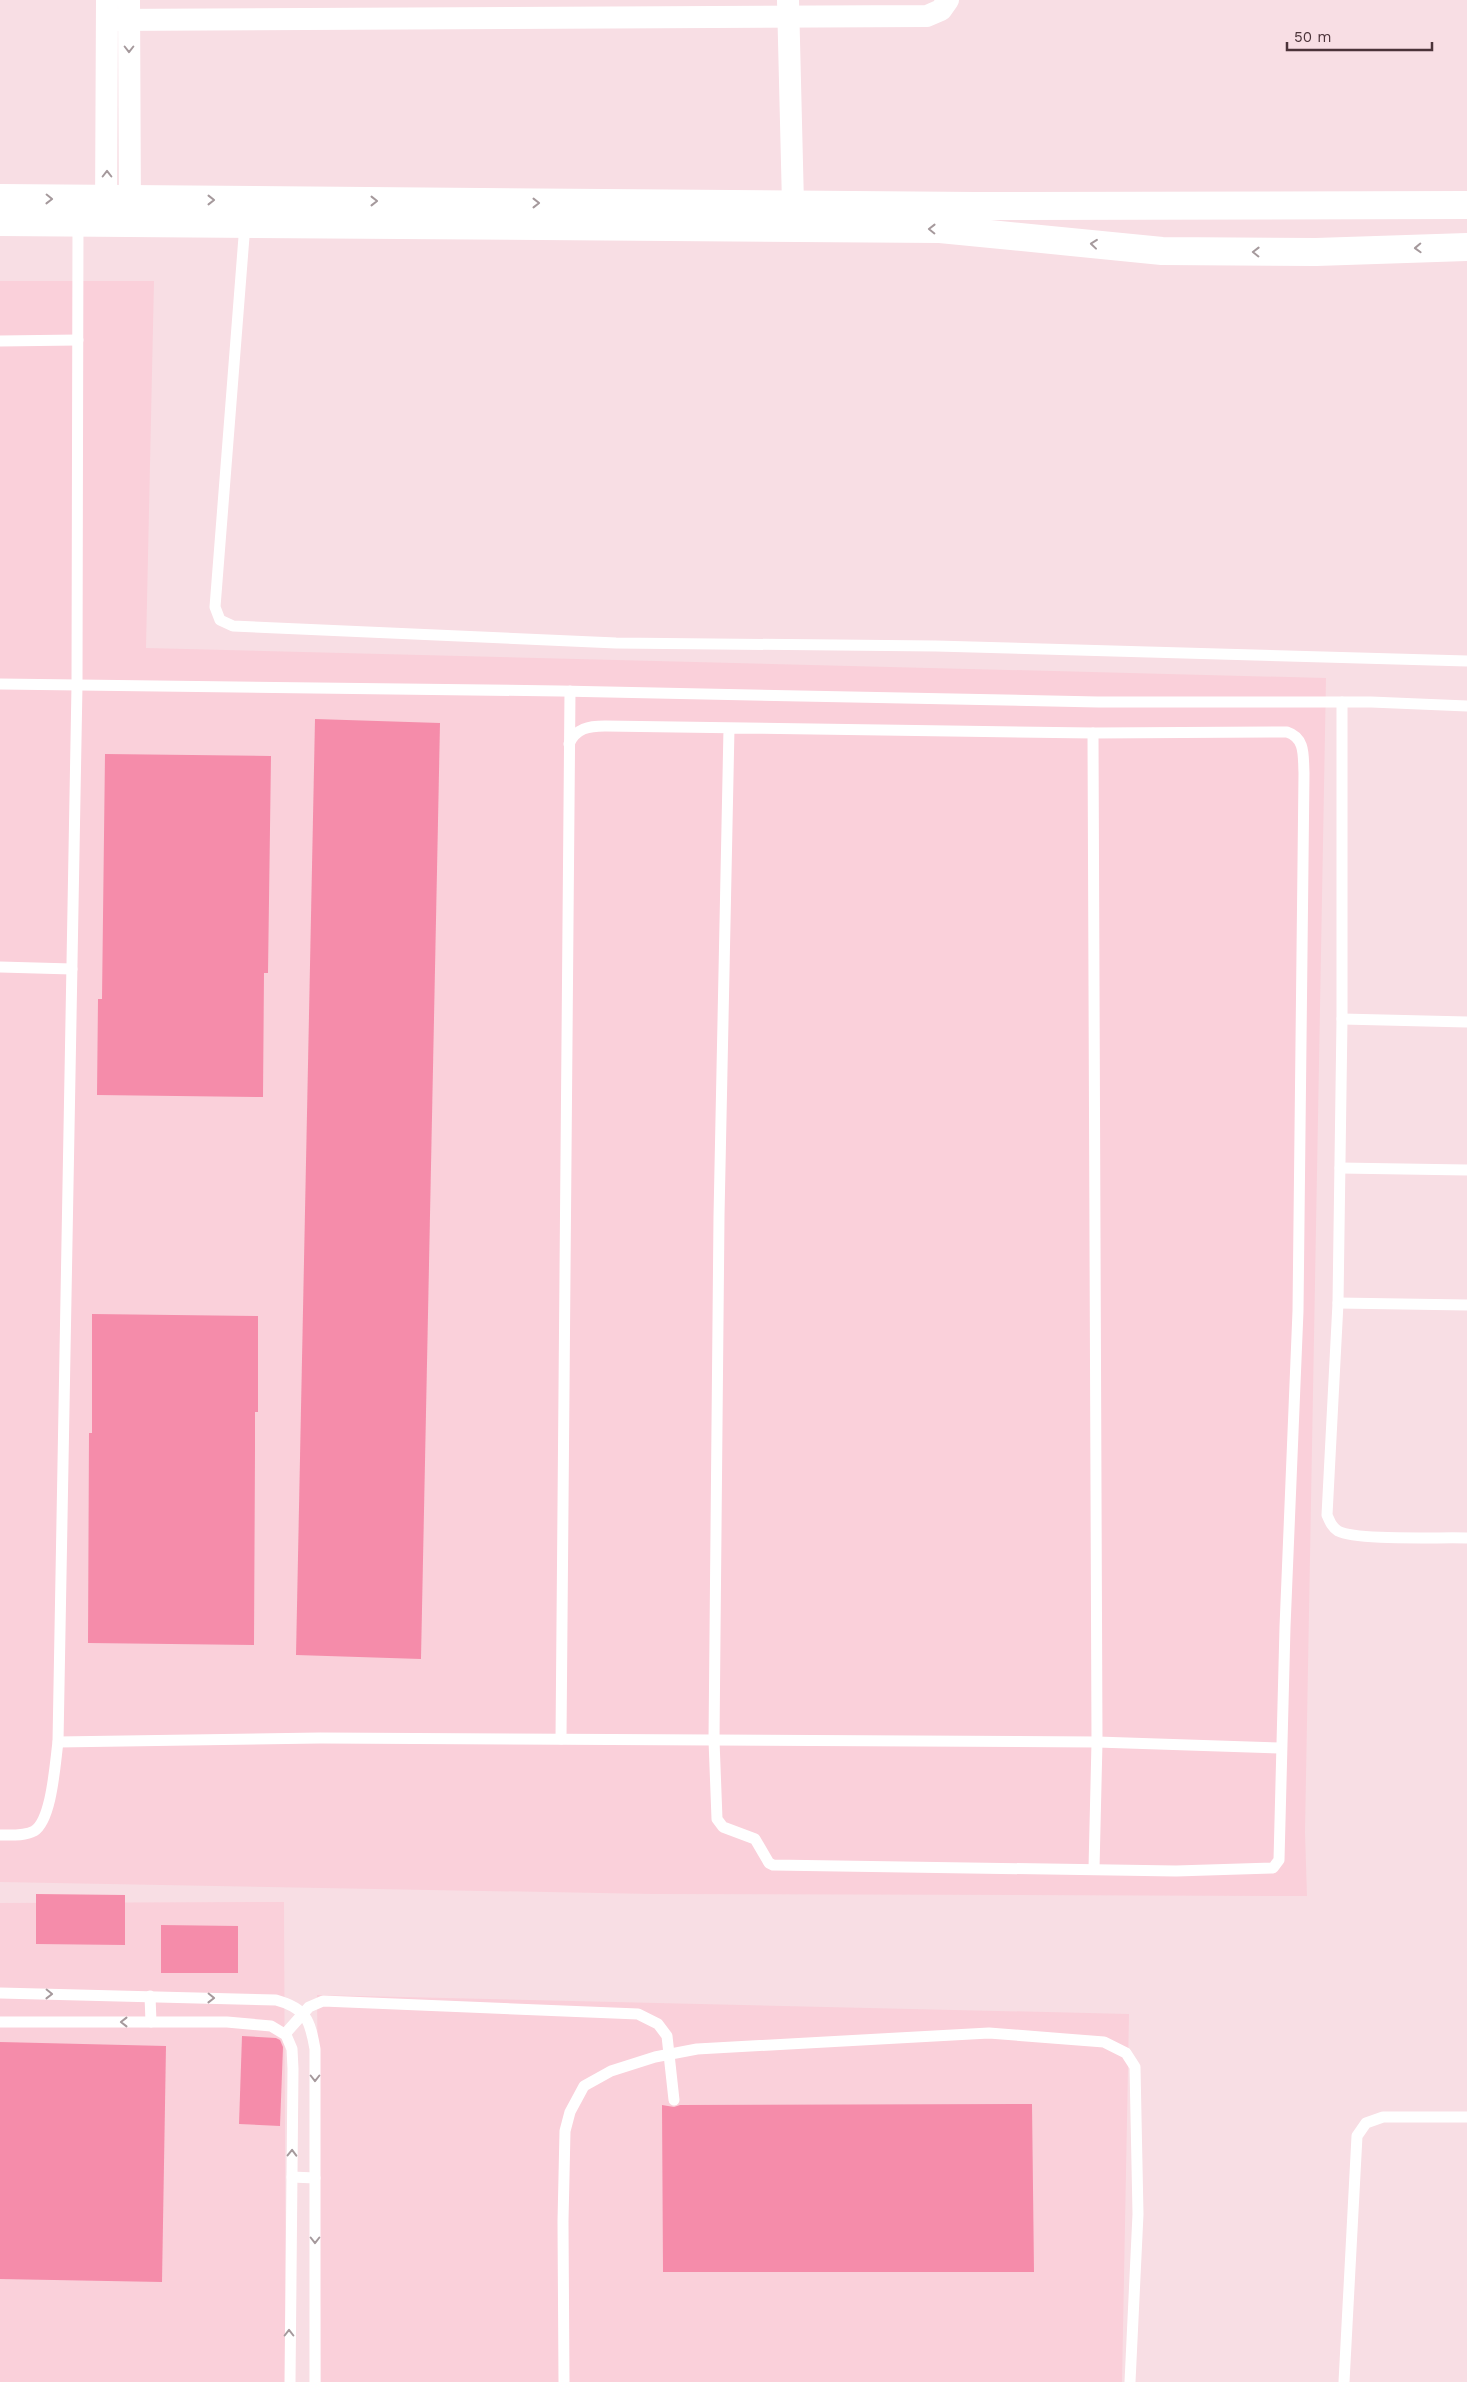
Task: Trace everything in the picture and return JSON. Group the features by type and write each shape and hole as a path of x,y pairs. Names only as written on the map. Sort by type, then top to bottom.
{"street":[{"path":"118,211 118,10 788,8 927,16 941,10 948,0"},
{"path":"788,8 793,204"},
{"path":"0,198 78,211"},
{"path":"0,222 78,211 793,204 1467,206"},
{"path":"118,211 245,224 940,229 1162,251 1316,252 1467,246"}],"lane":[{"path":"0,1835 32,1832 43,1823 48,1805 58,1742 76,685 78,211"},
{"path":"245,224 215,607 220,620 233,626 616,643 936,646 1467,661"},
{"path":"0,341 78,340"},
{"path":"0,684 570,691 1098,702 1342,702 1467,706"},
{"path":"561,1739 570,691"},
{"path":"1342,702 1342,1019 1338,1303 1327,1515 1330,1523 1336,1530 1355,1536 1467,1538"},
{"path":"569,744 572,737 580,730 593,726 1093,733 1287,732 1298,739 1303,750 1298,1311 1281,1748 1279,1860 1275,1867 1176,1871 772,1865 755,1839 723,1827 717,1819 714,1740 719,1216 729,728"},
{"path":"1093,733 1097,1742 1094,1869"},
{"path":"0,967 72,969"},
{"path":"1342,1019 1467,1022"},
{"path":"1340,1168 1467,1170"},
{"path":"1338,1303 1467,1305"},
{"path":"58,1742 320,1738 561,1739 1097,1742 1281,1748"},
{"path":"0,1993 276,2000 289,2004 303,2013 310,2025 315,2049 315,2382"},
{"path":"150,1996 151,2022"},
{"path":"285,2034 314,2003 323,2001 638,2014 650,2018 658,2024 667,2036 674,2100"},
{"path":"0,2022 258,2024 278,2028 285,2034 292,2049 294,2070 290,2382"},
{"path":"564,2382 563,2221 565,2131 575,2099 584,2086 611,2071 629,2065 655,2057 697,2049 989,2033 1104,2042 1126,2053 1135,2067 1138,2214 1130,2382"},
{"path":"1344,2382 1357,2136 1366,2123 1383,2117 1467,2117"},
{"path":"292,2177 315,2178"}],"shaded area":[{"path":"0,281 154,281 146,648 1326,678 1305,1832 1307,1896 652,1894 0,1882"},
{"path":"284,1902 286,2382 0,2382 0,1903"},
{"path":"317,1995 1129,2014 1122,2382 321,2382"}],"building":[{"path":"315,719 440,723 421,1659 296,1655"},
{"path":"105,754 271,756 268,973 264,973 263,1097 97,1095 98,999 102,999"},
{"path":"92,1314 258,1316 258,1412 255,1412 254,1645 88,1643 89,1433 92,1433"},
{"path":"36,1894 125,1895 125,1945 36,1944"},
{"path":"161,1925 238,1926 238,1973 161,1973"},
{"path":"242,2036 276,2038 280,2040 283,2047 280,2126 239,2124"},
{"path":"0,2042 166,2046 162,2282 0,2279"},
{"path":"1032,2104 1034,2272 663,2272 662,2105 674,2107 680,2105"}]}
